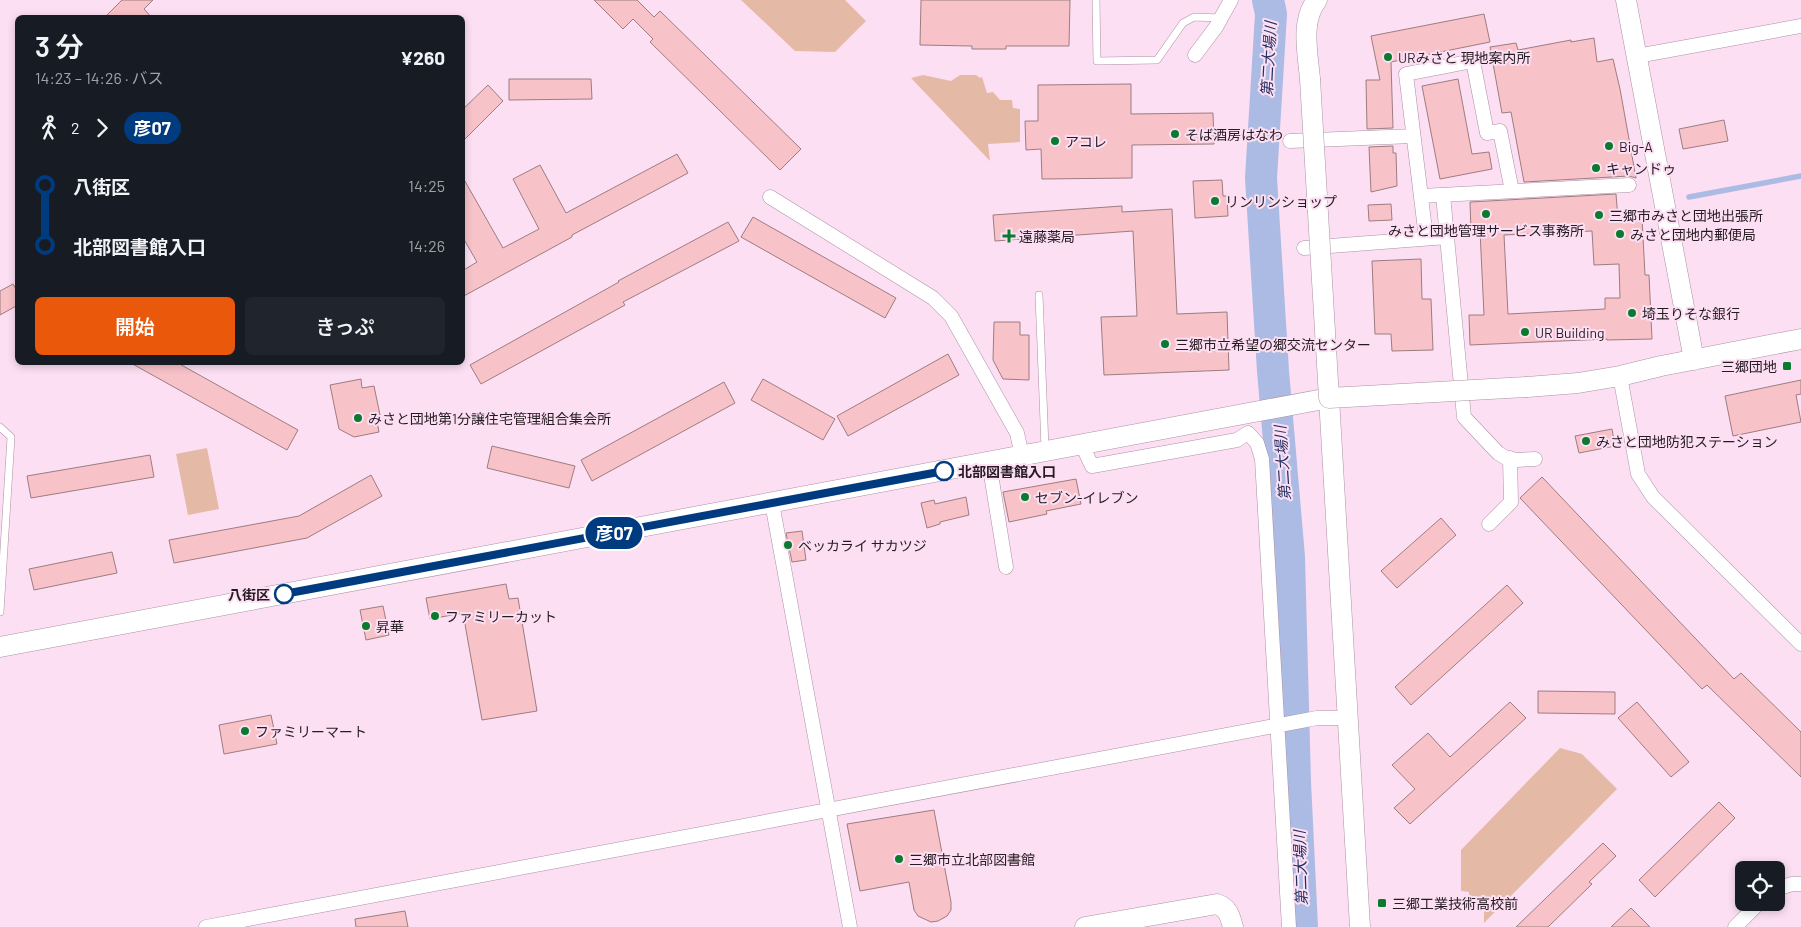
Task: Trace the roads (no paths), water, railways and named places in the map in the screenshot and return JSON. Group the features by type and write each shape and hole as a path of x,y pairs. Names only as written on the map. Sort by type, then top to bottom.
{"street":[{"path":"1195,55 1222,18 1230,0"},
{"path":"1317,0 1308,18 1307,31 1360,927"},
{"path":"1626,0 1694,360"},
{"path":"1637,56 1801,26"},
{"path":"1426,238 1406,74 1474,62 1487,133 1500,131 1512,191"},
{"path":"1290,141 1413,136"},
{"path":"1421,196 1629,185"},
{"path":"1443,195 1464,417 1498,453 1510,458 1535,459"},
{"path":"770,197 933,298 944,308 957,327 1017,433 1022,456"},
{"path":"1304,248 1447,237"},
{"path":"0,647 1329,398 1527,387 1578,382 1620,376 1801,339"},
{"path":"1620,376 1638,474 1644,485 1653,497 1801,644"},
{"path":"1082,445 1092,466 1237,440 1248,433 1257,442 1262,459 1289,927"},
{"path":"1489,524 1511,502 1510,458"},
{"path":"989,462 1006,567"},
{"path":"772,503 850,927"},
{"path":"206,927 1317,718 1348,718"},
{"path":"1785,887 1801,884"},
{"path":"1085,927 1217,904 1223,906 1228,912 1232,927"},
{"path":"1735,927 1751,911"}],"lane":[{"path":"1096,0 1097,61 1157,60 1183,23 1194,17 1222,18"},
{"path":"1039,295 1045,451"},
{"path":"0,428 11,437 0,612"}],"waterway":[{"name":"第二大場川","path":"1268,0 1271,14 1261,178 1273,371 1289,557 1295,782 1302,927"},
{"path":"1689,197 1801,176"}],"place":[{"name":"URみさと 現地案内所","path":"1388,57"},
{"name":"そば酒房はなわ","path":"1175,134"},
{"name":"アコレ","path":"1055,141"},
{"name":"Big-A","path":"1609,146"},
{"name":"キャンドゥ","path":"1596,168"},
{"name":"リンリンショップ","path":"1215,201"},
{"name":"みさと団地管理サービス事務所","path":"1486,214"},
{"name":"三郷市みさと団地出張所","path":"1599,215"},
{"name":"みさと団地内郵便局","path":"1620,234"},
{"name":"遠藤薬局","path":"1009,236"},
{"name":"埼玉りそな銀行","path":"1632,313"},
{"name":"UR Building","path":"1525,332"},
{"name":"三郷市立希望の郷交流センター","path":"1165,344"},
{"name":"三郷団地","path":"1787,366"},
{"name":"みさと団地第1分譲住宅管理組合集会所","path":"358,418"},
{"name":"みさと団地防犯ステーション","path":"1586,441"},
{"name":"北部図書館入口","path":"944,471"},
{"name":"セブン-イレブン","path":"1025,497"},
{"name":"ベッカライ サカツジ","path":"788,545"},
{"name":"八街区","path":"284,594"},
{"name":"ファミリーカット","path":"435,616"},
{"name":"昇華","path":"366,626"},
{"name":"ファミリーマート","path":"245,731"},
{"name":"三郷市立北部図書館","path":"899,859"},
{"name":"三郷工業技術高校前","path":"1382,903"}]}
